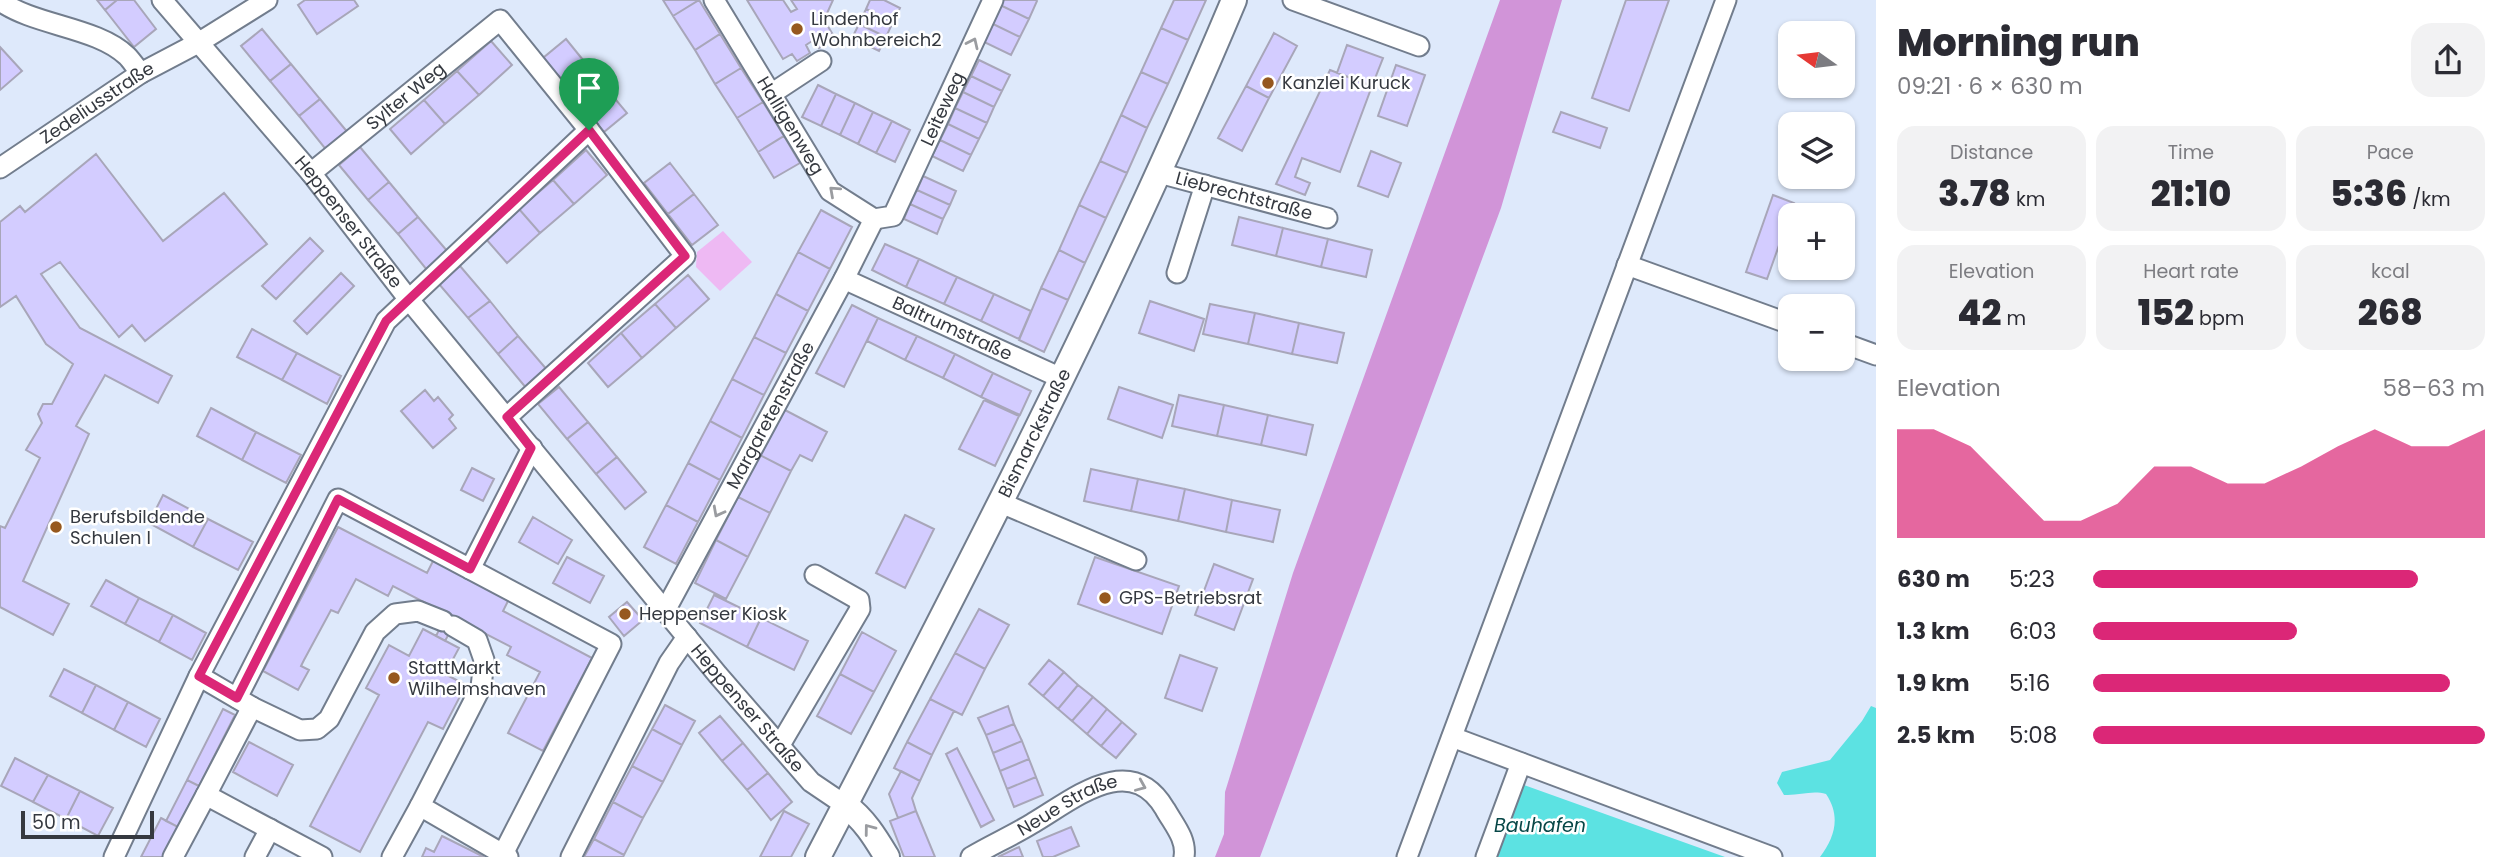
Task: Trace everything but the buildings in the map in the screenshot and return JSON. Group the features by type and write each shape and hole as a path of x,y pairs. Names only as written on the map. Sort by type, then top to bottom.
{"main road":[{"name":"Bismarckstraße","path":"818,857 1001,503 1159,173 1234,0"},
{"name":"Heppenser Straße","path":"845,805 858,815 887,857"}],"street":[{"name":"Heppenser Straße","path":"162,0 311,173 410,300 687,637 811,782 845,805"},
{"name":"Zedeliusstraße","path":"0,168 141,73 198,43 267,0"},
{"name":"Halligenweg","path":"714,0 830,191 883,217"},
{"name":"Leiteweg","path":"883,217 993,0"},
{"path":"1293,0 1419,46"},
{"path":"1407,857 1726,0"},
{"path":"0,1 12,10 87,34 107,44 125,54 141,73"},
{"name":"Sylter Weg","path":"311,173 500,20 589,130"},
{"path":"771,94 821,61"},
{"path":"114,857 199,676 386,321 589,130 685,256 507,417"},
{"name":"Liebrechtstraße","path":"1159,173 1326,218"},
{"path":"1177,273 1205,185"},
{"name":"Margaretenstraße","path":"666,609 844,279 883,217"},
{"path":"1627,265 1778,320"},
{"name":"Baltrumstraße","path":"844,279 1061,378"},
{"path":"1855,347 1876,355"},
{"path":"470,569 531,448"},
{"path":"173,857 205,795 244,702 338,499 611,644 505,855 419,806"},
{"path":"1001,503 1136,559"},
{"path":"780,745 860,609 859,600 815,575"},
{"path":"199,676 300,730 317,729 330,719 375,632 395,614 418,611 477,640 484,660 481,687 392,857"},
{"path":"571,857 669,663 687,637"},
{"path":"1452,737 1772,857"},
{"path":"1486,857 1521,763"},
{"name":"Neue Straße","path":"971,857 1010,837 1098,783 1133,781 1155,792 1183,848"},
{"path":"205,795 322,857"},
{"path":"256,857 270,829"}],"shaded area":[{"path":"1500,0 1562,0 1501,208 1260,857 1215,857 1224,834 1225,792 1293,573"},
{"path":"723,231 752,262 720,291 696,267 697,252"}],"water":[{"path":"1871,706 1876,708 1876,857 1820,857 1834,826 1831,802 1826,794 1784,795 1777,783 1782,772 1830,760"},
{"name":"Bauhafen","path":"1521,784 1725,857 1494,857"}],"place":[{"name":"Lindenhof Wohnbereich2","path":"797,29"},
{"name":"Kanzlei Kuruck","path":"1268,83"},
{"name":"Berufsbildende Schulen I","path":"56,527"},
{"name":"GPS-Betriebsrat","path":"1105,598"},
{"name":"Heppenser Kiosk","path":"625,614"},
{"name":"StattMarkt Wilhelmshaven","path":"394,678"}],"route":[{"path":"589,130 685,256 507,417 531,448 470,569 338,499 237,698 199,676 386,321 589,130"}]}
